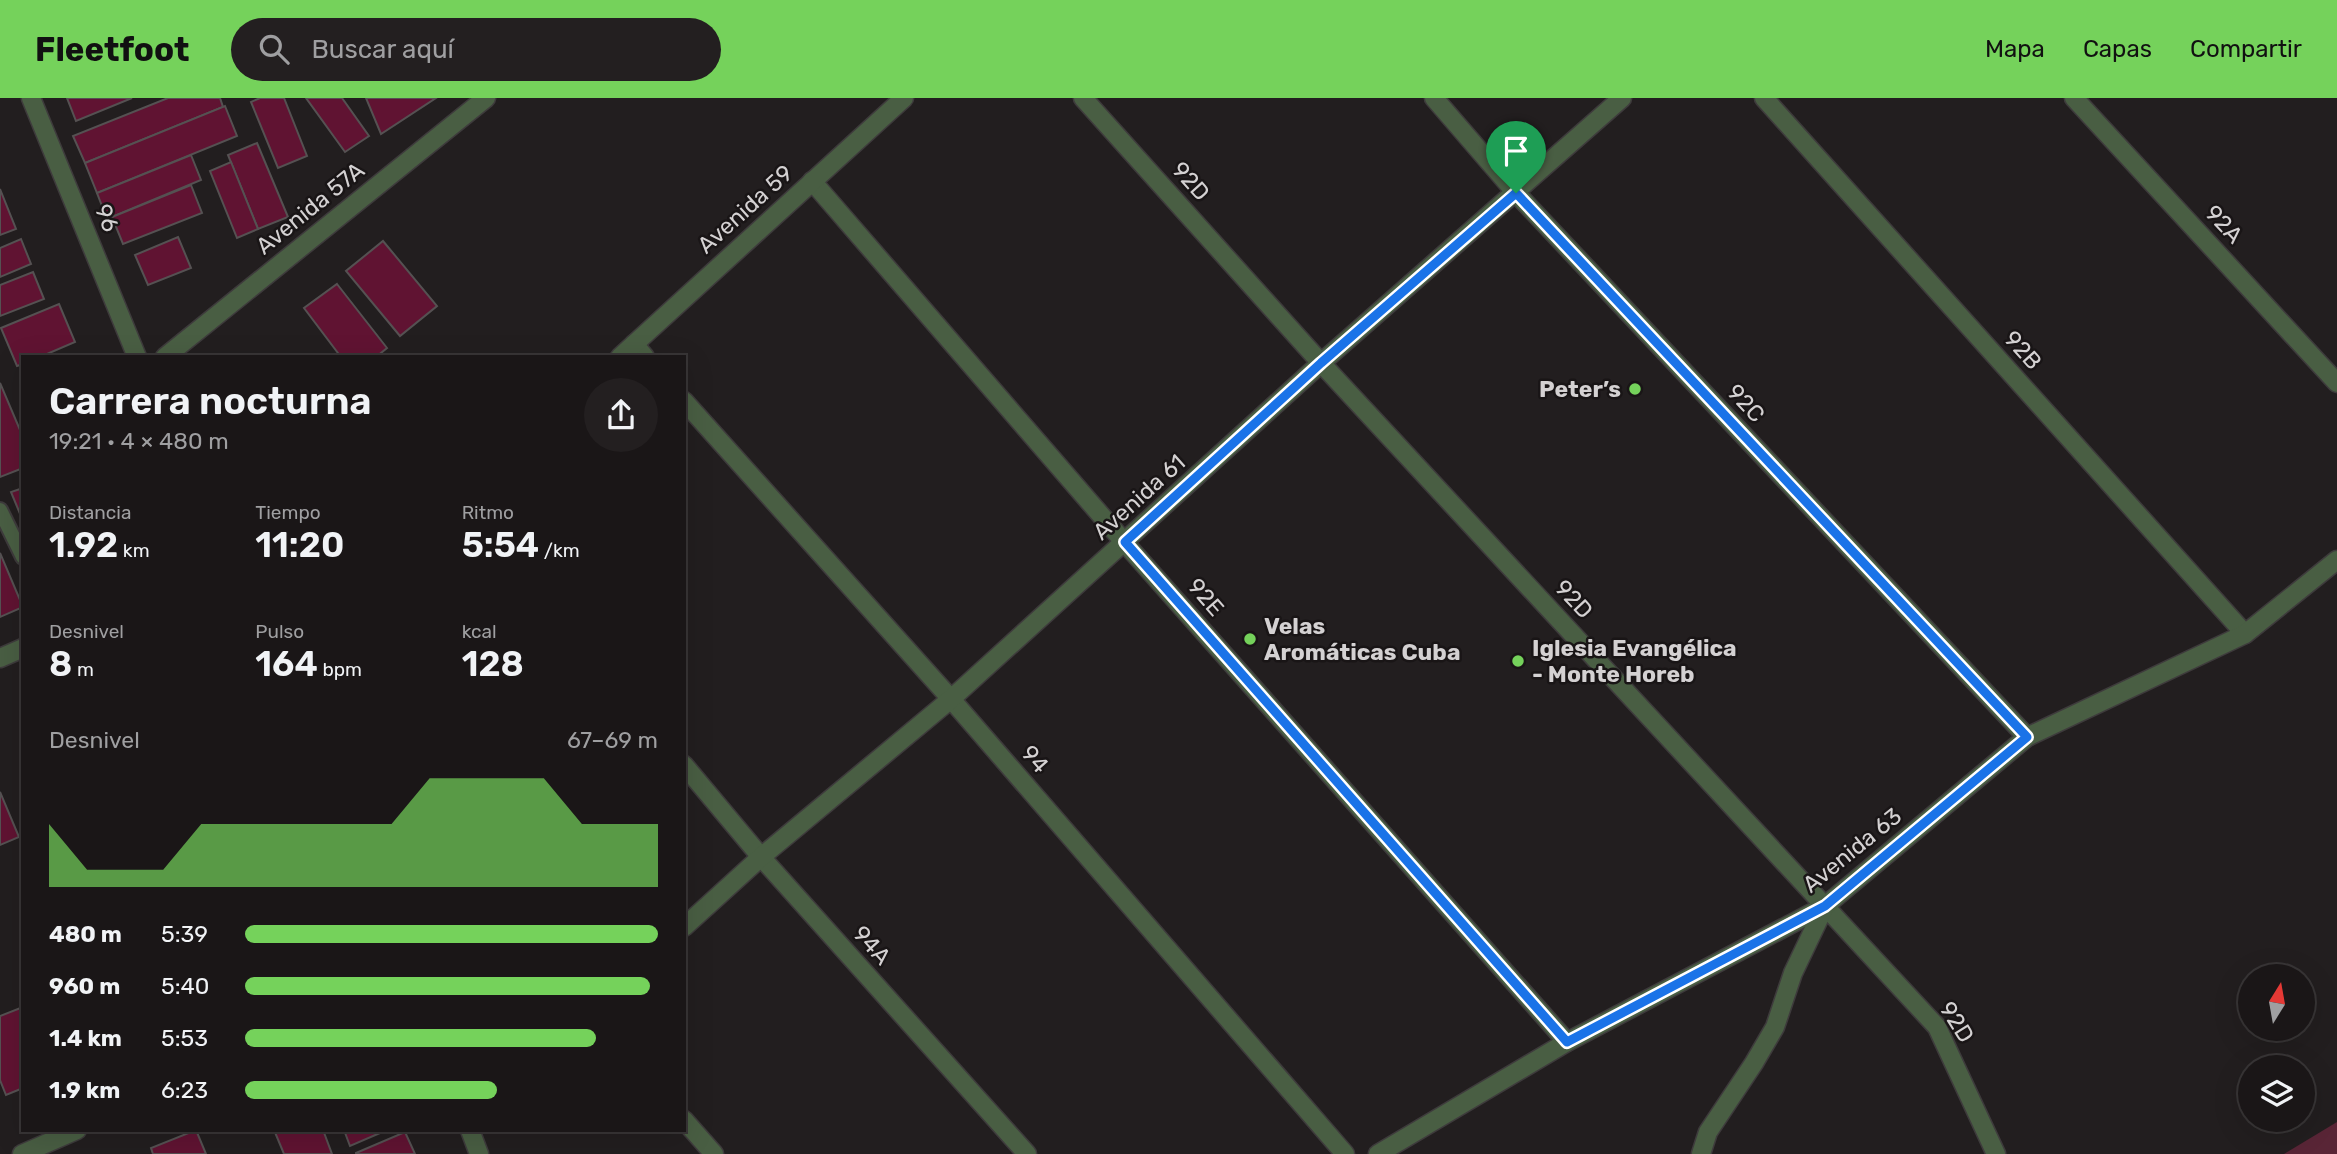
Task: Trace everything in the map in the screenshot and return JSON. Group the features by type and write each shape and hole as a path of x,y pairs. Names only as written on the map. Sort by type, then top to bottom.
{"street":[{"name":"96","path":"31,98 136,355"},
{"name":"Avenida 57A","path":"167,355 486,98"},
{"name":"Avenida 59","path":"640,351 812,181 904,98"},
{"name":"92D","path":"1083,98 1321,363 1937,1027 1996,1154"},
{"name":"92C","path":"1434,98 1516,193 2027,737"},
{"name":"Avenida 61","path":"686,925 761,857 951,699 1321,363 1622,98"},
{"name":"92B","path":"1764,98 2245,634"},
{"name":"92A","path":"2074,98 2337,383"},
{"name":"92E","path":"812,181 1125,542 1567,1042"},
{"name":"94","path":"686,403 951,699 1345,1154"},
{"name":"Avenida 63","path":"1378,1154 1567,1042 1825,906 2027,737 2245,634 2337,560"},
{"path":"0,658 21,649"},
{"name":"94A","path":"686,767 761,857 1027,1154"},
{"path":"1702,1154 1708,1132 1775,1027 1793,973 1825,906"},
{"path":"686,1122 713,1154"},
{"path":"22,1154 72,1132"},
{"path":"471,1132 479,1154"}],"lane":[{"path":"0,510 21,553"}],"shaded area":[{"path":"2337,1122 2337,1154 2284,1154"}],"building":[{"path":"67,98 132,98 76,121"},
{"path":"168,98 220,98 223,107 85,163 73,136"},
{"path":"260,98 284,98 307,156 278,168 251,102"},
{"path":"306,98 342,98 369,136 345,152"},
{"path":"366,98 436,98 381,134"},
{"path":"225,106 237,136 97,193 85,163"},
{"path":"257,143 288,217 258,229 228,155"},
{"path":"191,155 201,180 107,219 97,193"},
{"path":"231,162 258,229 237,238 210,171"},
{"path":"191,185 202,213 123,244 112,217"},
{"path":"0,189 16,229 0,235"},
{"path":"178,237 191,268 148,285 135,255"},
{"path":"21,239 31,264 0,277 0,248"},
{"path":"383,241 437,306 400,336 346,271"},
{"path":"33,272 44,299 0,316 0,285"},
{"path":"337,284 387,348 378,355 339,355 304,308"},
{"path":"59,304 75,342 45,355 21,355 21,365 17,366 1,328"},
{"path":"0,383 21,432 21,469 0,477"},
{"path":"21,489 21,516 11,492"},
{"path":"0,553 21,608 0,617"},
{"path":"0,792 19,837 0,845"},
{"path":"21,1008 21,1089 6,1095 0,1080 0,1016"},
{"path":"197,1132 206,1154 153,1154 151,1148"},
{"path":"275,1132 324,1132 332,1154 284,1154"},
{"path":"345,1132 382,1132 350,1146"},
{"path":"405,1132 415,1154 356,1154 356,1153"}],"place":[{"name":"Peter’s","path":"1635,389"},
{"name":"Velas Aromáticas Cuba","path":"1250,639"},
{"name":"Iglesia Evangélica - Monte Horeb","path":"1518,661"}],"route":[{"path":"1516,193 2027,737 1825,906 1567,1042 1125,542 1321,363 1516,193"}]}
